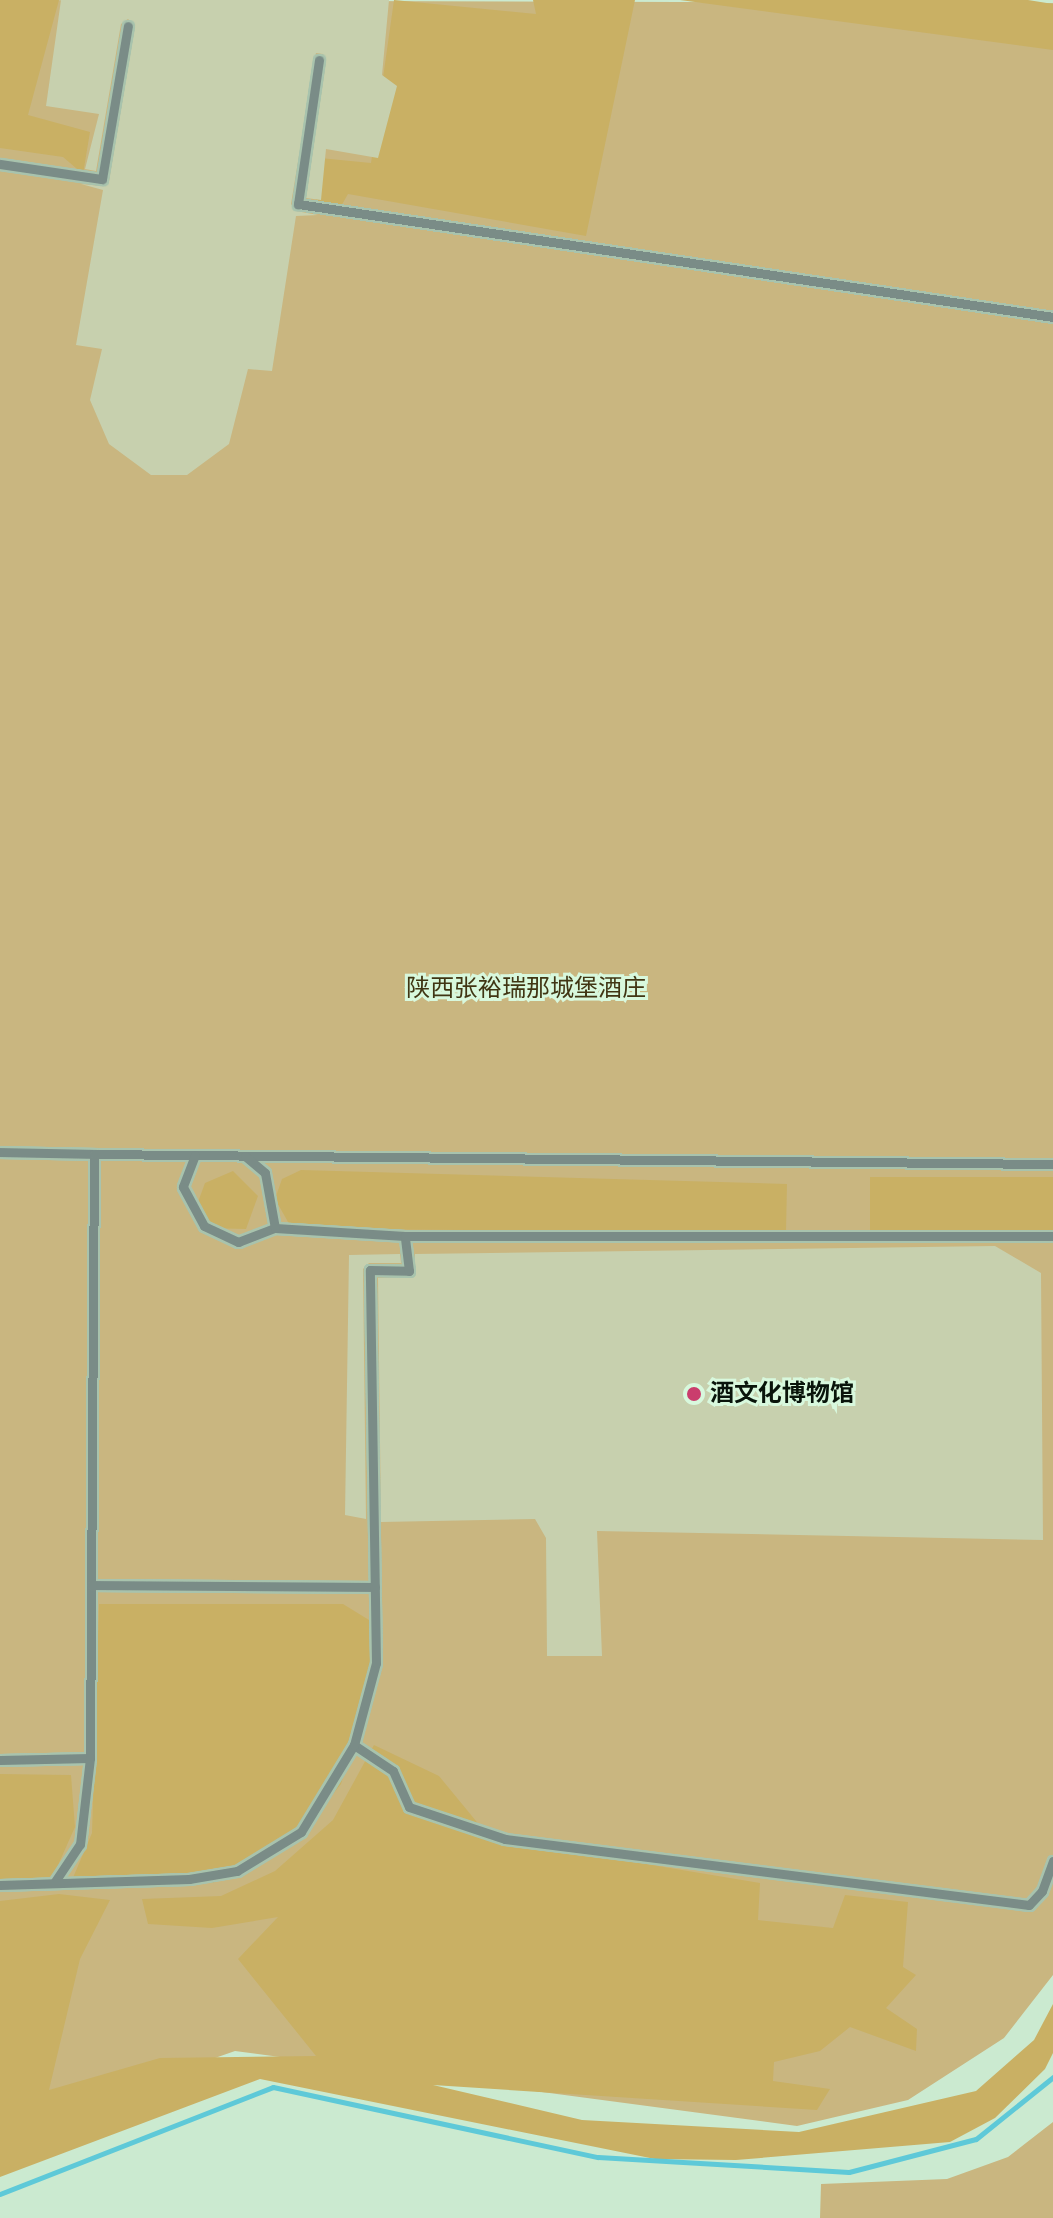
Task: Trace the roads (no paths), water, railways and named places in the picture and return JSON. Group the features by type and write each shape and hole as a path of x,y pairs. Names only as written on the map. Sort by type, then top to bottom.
{"lane":[{"path":"0,164 102,179 128,26"},
{"path":"319,60 298,204 1053,317"},
{"path":"0,1152 1053,1164"},
{"path":"54,1883 80,1844 90,1758 94,1154"},
{"path":"195,1155 183,1187 204,1226 238,1242 275,1228 405,1236 1053,1236"},
{"path":"245,1156 265,1173 275,1228"},
{"path":"0,1885 189,1879 237,1871 301,1832 354,1745 376,1663 370,1270 409,1271 405,1236"},
{"path":"91,1585 375,1587"},
{"path":"354,1745 393,1771 409,1807 505,1839 1029,1905 1042,1891 1053,1861"},
{"path":"0,1760 90,1758"}],"waterway":[{"path":"0,2194 273,2087 598,2157 849,2172 976,2139 1053,2077"}],"place":[{"name":"酒文化博物馆","path":"694,1394"}],"park label":[{"name":"陕西张裕瑞那城堡酒庄","path":"526,989"}]}
